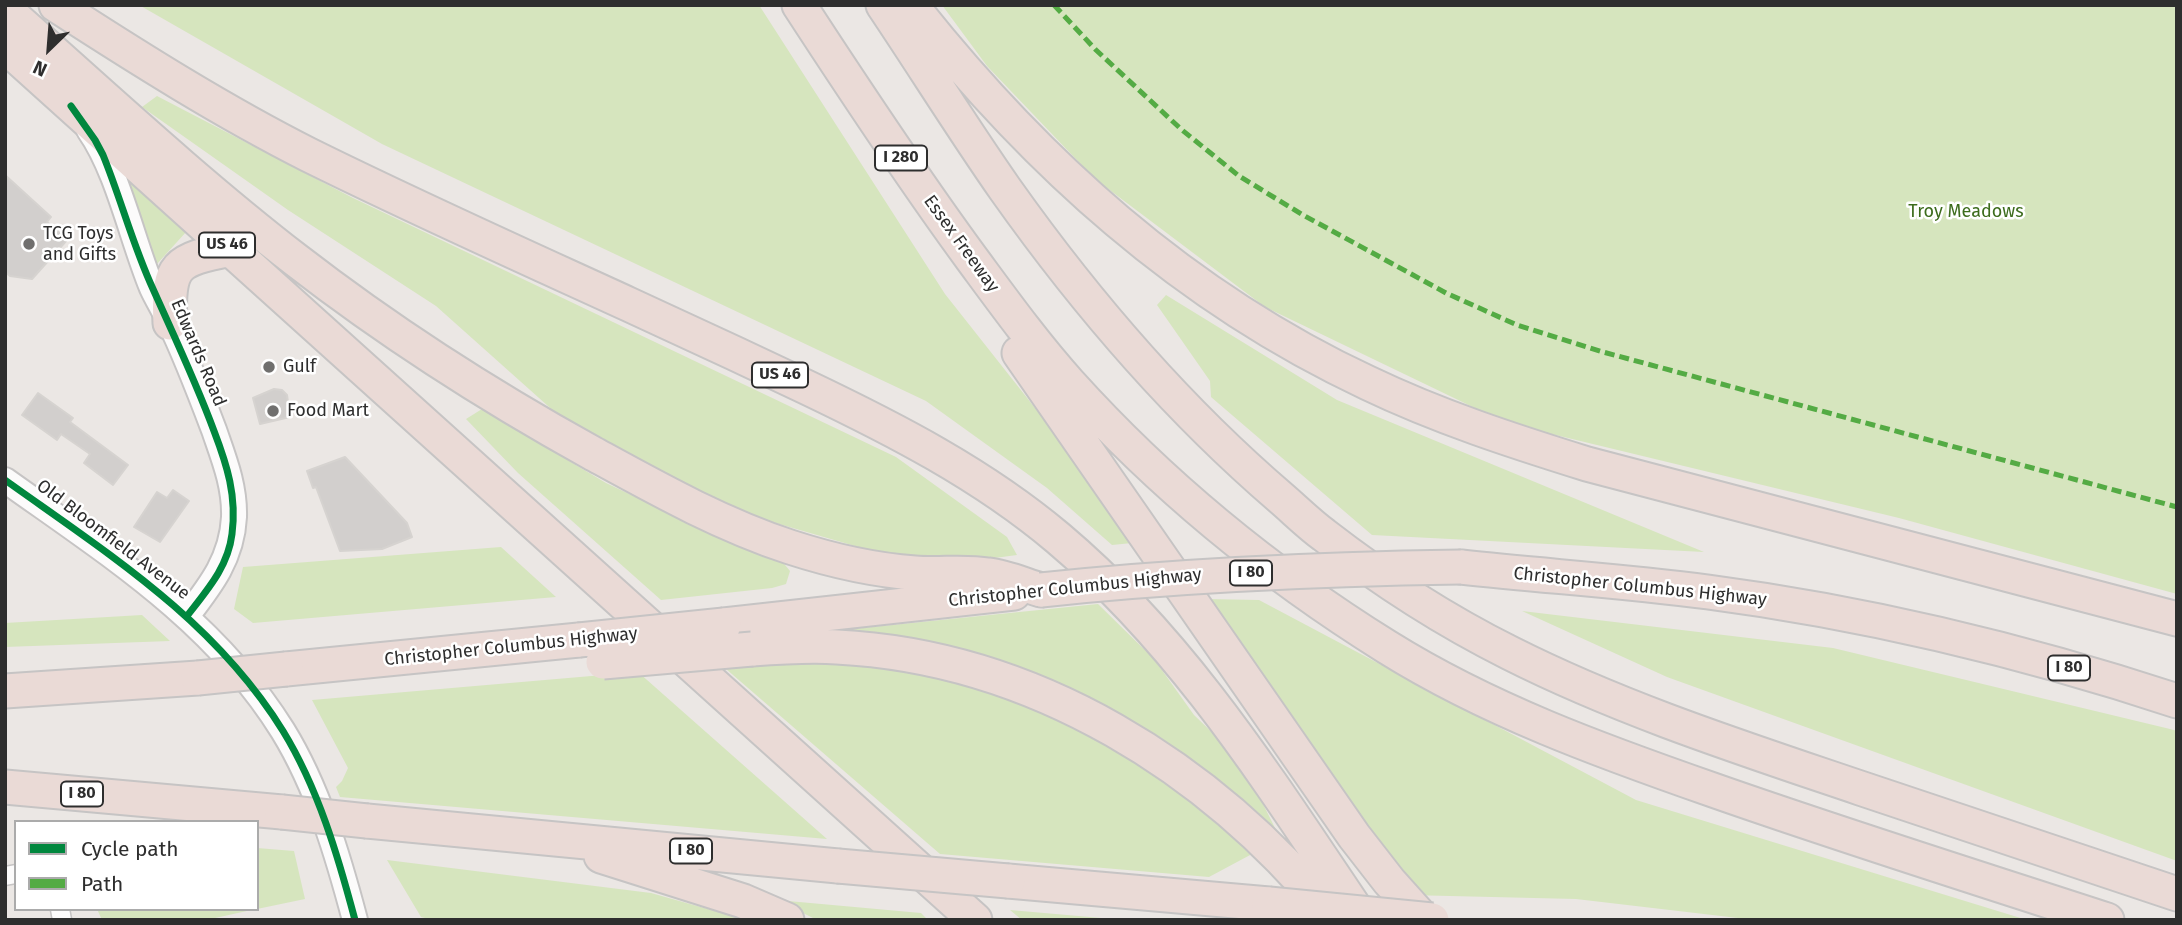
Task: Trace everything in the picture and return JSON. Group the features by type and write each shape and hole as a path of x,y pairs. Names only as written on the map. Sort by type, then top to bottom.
{"highway":[{"name":"US 46","path":"56,5 177,81 306,153 878,422 965,471 1019,508 1074,551 1168,646 1244,745 1363,920"},
{"name":"Essex Freeway","path":"799,5 930,202 1008,308 1076,391 1187,500 1290,583 1388,648 1464,690 1546,728 1623,759 1788,817 2107,920"},
{"path":"883,5 1004,187 1066,272 1121,340 1198,422 1254,474 1320,532 1411,597 1511,654 1648,713 1790,764 2177,894"},
{"path":"911,5 938,40 1009,120 1053,166 1099,207 1157,254 1227,304 1302,349 1367,383 1481,430 1587,464 2177,619"},
{"path":"5,9 184,167 297,260 446,366 573,443 700,511 788,546 885,570 937,575 988,575 1041,590"},
{"name":"US 46","path":"5,47 975,920"},
{"path":"170,323 169,285 179,266 200,256 231,249"},
{"path":"1008,308 1008,336 1079,442 1354,836 1424,920"},
{"name":"Christopher Columbus Highway","path":"5,691 198,678 380,660 422,675 591,651 724,625 1041,590 1244,573 1461,568 1710,592 1895,624 2011,651 2177,701"},
{"path":"591,651 838,647 921,658 1004,679 1061,701 1123,734 1188,779 1280,859 1335,920"},
{"name":"I 80","path":"5,787 1432,920"},
{"path":"544,837 743,901 787,920"}],"street":[{"path":"74,5 123,48"},
{"name":"Edwards Road","path":"71,106 103,155 152,288 205,405 233,488 234,516 229,552 216,578 187,616"},
{"name":"Old Bloomfield Avenue","path":"5,480 132,572 187,616 254,687 285,733 311,787 340,866 355,920"}],"green space":[{"path":"139,5 759,5 945,294 1069,451 1132,543 1112,545 1047,488 926,401 382,144"},
{"name":"Troy Meadows","path":"942,5 2177,5 2177,594 1899,518 1506,423 1265,307 1095,179 987,66"},
{"path":"157,96 353,198 896,457 1007,537 1017,555 972,561 886,555 748,515 567,423 436,306 288,210 142,107"},
{"path":"131,180 187,231 156,265 127,183"},
{"path":"1166,295 1337,400 1704,552 1372,535 1211,397 1210,381 1157,305"},
{"path":"482,409 606,483 695,525 781,560 790,571 786,584 772,588 661,600 518,473 466,419"},
{"path":"501,547 556,597 253,623 234,609 243,567"},
{"path":"1205,599 1259,600 1636,800 2027,920 1755,920 1576,899 1408,895"},
{"path":"1098,604 1154,659 1194,715 1224,744 1249,776 1281,840 1182,761 1183,753 1093,701 1047,679 803,634"},
{"path":"1522,611 1833,648 2177,731 2177,861 1667,677"},
{"path":"142,615 170,641 5,647 5,623"},
{"path":"814,659 918,671 1025,703 1106,741 1180,790 1252,854 1209,877 940,854 718,662"},
{"path":"638,672 827,839 340,797 336,787 348,768 312,700"},
{"path":"259,848 294,851 305,899 259,909"},
{"path":"387,860 651,893 747,920 433,920 421,917"},
{"path":"777,900 921,913 928,920 817,920"},
{"path":"1010,910 1124,920 1022,920"},
{"path":"98,911 247,911 206,920 102,920"}],"building":[{"path":"5,175 51,217 47,222 67,240 32,279 10,276 5,272"},
{"name":"Food Mart","path":"274,389 282,390 287,395 290,417 260,424 253,398"},
{"path":"38,393 73,418 70,422 128,465 113,485 84,463 90,454 61,434 57,440 22,415"},
{"path":"345,457 407,523 412,537 382,549 340,551 316,487 313,488 307,471"},
{"path":"173,490 189,501 160,542 134,527 157,492 167,498"}],"marked path":[{"path":"1054,5 1096,50 1182,130 1239,176 1303,215 1446,293 1517,325 1603,352 2177,507"}],"cycle path":[{"path":"71,106 103,155 146,273 207,413 230,481 233,507 230,546 216,578 187,616"},
{"path":"5,480 158,592 225,656 256,691 283,731 317,799 355,920"}],"place":[{"name":"TCG Toys and Gifts","path":"29,244"},
{"name":"Gulf","path":"269,367"},
{"name":"Food Mart","path":"273,411"}]}
